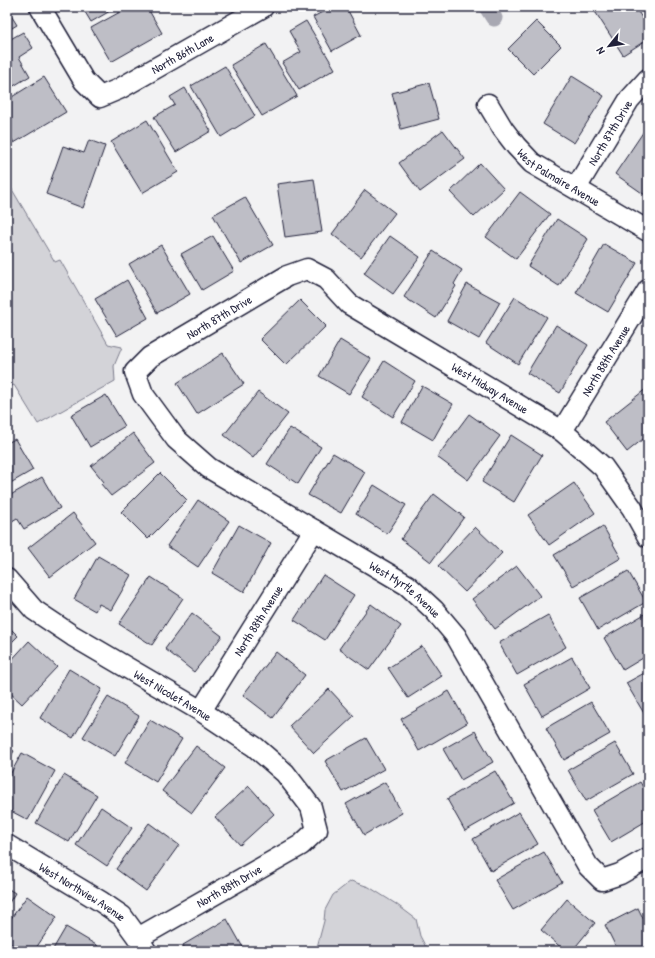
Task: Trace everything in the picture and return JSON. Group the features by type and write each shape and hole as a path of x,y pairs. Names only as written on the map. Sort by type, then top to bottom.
{"street":[{"name":"North 86th Lane","path":"40,7 84,81 100,98 120,89 263,7"},
{"name":"North 87th Drive","path":"576,188 629,100 648,79"},
{"name":"West Palmaire Avenue","path":"488,104 503,129 532,163 648,231"},
{"name":"North 87th Drive","path":"136,372 150,357 287,276 307,268"},
{"name":"West Midway Avenue","path":"307,268 326,279 349,304 562,431 603,468 632,508 648,536"},
{"name":"North 88th Avenue","path":"562,431 648,290"},
{"name":"West Myrtle Avenue","path":"136,372 144,394 176,439 209,468 407,585 434,610 456,636 588,866 602,880 620,874 648,858"},
{"name":"North 88th Avenue","path":"201,711 314,530"},
{"name":"West Nicolet Avenue","path":"7,579 34,610 72,636 201,711 255,747 285,773 312,807 317,830"},
{"name":"North 88th Drive","path":"142,944 301,845 317,830"},
{"name":"West Northview Avenue","path":"7,845 100,901 122,916 142,944"}],"shaded area":[{"path":"7,181 55,262 60,260 108,344 122,347 114,366 115,381 38,424 14,385 7,388"},
{"path":"351,881 369,887 416,919 420,936 428,951 316,951 324,921 325,910 333,895"}],"building":[{"path":"82,7 117,7 91,22"},
{"path":"129,7 147,7 162,33 111,62 91,28"},
{"path":"327,7 346,7 361,35 332,51 313,17 328,9"},
{"path":"598,7 635,7 648,27 648,39 623,55 594,10"},
{"path":"7,9 17,25 7,31"},
{"path":"306,21 335,69 299,90 282,63 301,52 289,31"},
{"path":"536,21 561,46 533,74 508,49"},
{"path":"23,32 33,48 19,57 30,76 7,90 7,41"},
{"path":"266,44 297,96 262,116 231,65"},
{"path":"225,66 255,116 221,137 191,86"},
{"path":"572,76 604,96 574,143 543,124"},
{"path":"44,77 66,112 14,143 7,131 7,100"},
{"path":"429,83 439,119 401,129 392,93"},
{"path":"185,88 211,131 176,152 154,117 175,105 170,97"},
{"path":"147,120 178,172 142,193 111,142"},
{"path":"646,128 648,129 648,191 645,195 615,174"},
{"path":"443,130 465,159 420,192 399,163"},
{"path":"89,140 105,146 83,208 46,194 63,146 84,153"},
{"path":"480,163 504,189 474,217 450,192"},
{"path":"314,179 322,232 285,237 277,184"},
{"path":"365,190 395,213 361,257 332,234"},
{"path":"520,192 550,214 516,259 486,237"},
{"path":"245,197 273,245 241,263 213,215"},
{"path":"557,219 588,239 559,286 528,266"},
{"path":"213,236 234,271 202,290 181,254"},
{"path":"390,236 420,257 393,294 364,273"},
{"path":"604,244 637,263 608,312 576,293"},
{"path":"161,245 190,294 157,313 129,264"},
{"path":"433,251 462,270 454,284 456,286 436,318 404,297"},
{"path":"127,280 148,318 117,336 95,299"},
{"path":"467,284 500,302 479,339 447,321"},
{"path":"515,297 547,317 518,364 486,343"},
{"path":"300,300 326,326 286,365 260,339"},
{"path":"556,325 588,345 560,393 527,373"},
{"path":"340,340 371,359 349,394 319,376"},
{"path":"223,353 244,384 197,414 177,383"},
{"path":"384,361 415,381 393,417 362,397"},
{"path":"422,386 453,404 433,440 402,422"},
{"path":"647,388 648,435 627,452 604,422"},
{"path":"258,392 288,414 253,458 224,435"},
{"path":"106,395 125,426 90,447 71,415"},
{"path":"469,414 500,436 468,480 437,457"},
{"path":"290,428 321,447 298,484 267,464"},
{"path":"133,433 155,463 111,496 101,484 104,482 91,466"},
{"path":"511,435 542,455 514,502 482,482"},
{"path":"15,439 33,470 7,485 7,443"},
{"path":"333,453 365,472 341,513 308,495"},
{"path":"648,462 648,474 643,465"},
{"path":"160,473 187,500 148,539 121,512"},
{"path":"42,477 60,508 24,529 17,518 9,523 7,521 7,497"},
{"path":"574,483 595,513 549,545 528,515"},
{"path":"374,485 406,505 387,534 356,514"},
{"path":"434,494 464,517 431,562 401,539"},
{"path":"198,500 229,521 198,567 167,546"},
{"path":"73,513 95,542 50,577 28,548"},
{"path":"239,525 271,543 244,592 212,573"},
{"path":"603,526 621,558 573,586 554,555"},
{"path":"475,527 502,553 465,592 438,566"},
{"path":"98,556 131,575 111,610 99,604 95,611 74,599"},
{"path":"517,566 540,596 495,629 472,599"},
{"path":"628,571 646,602 598,630 580,598"},
{"path":"323,575 354,595 325,640 294,620"},
{"path":"151,577 183,598 152,645 119,624"},
{"path":"371,604 401,626 369,670 339,649"},
{"path":"648,612 648,655 623,670 604,638"},
{"path":"192,613 222,636 194,672 165,649"},
{"path":"548,615 566,647 517,675 499,643"},
{"path":"7,625 18,636 7,647"},
{"path":"29,641 57,667 22,704 7,690 7,665"},
{"path":"422,646 442,676 408,698 388,668"},
{"path":"276,652 305,675 273,718 243,695"},
{"path":"572,657 590,688 542,716 524,684"},
{"path":"69,669 102,689 73,738 40,718"},
{"path":"648,671 648,713 645,715 626,683"},
{"path":"329,689 354,716 314,753 289,726"},
{"path":"449,691 467,723 419,751 401,719"},
{"path":"108,697 139,716 115,756 83,737"},
{"path":"591,702 610,734 564,760 546,728"},
{"path":"150,720 182,739 156,782 125,763"},
{"path":"475,731 493,762 461,780 443,749"},
{"path":"366,738 384,769 343,792 325,761"},
{"path":"615,743 633,774 586,801 568,770"},
{"path":"196,746 225,768 192,813 162,791"},
{"path":"7,747 14,751 7,763"},
{"path":"22,753 55,771 28,820 7,809 7,780"},
{"path":"495,771 514,803 465,831 447,799"},
{"path":"64,775 97,795 69,842 36,823"},
{"path":"385,782 402,813 364,835 346,804"},
{"path":"640,782 648,795 648,820 611,842 592,810"},
{"path":"249,786 274,814 240,845 215,817"},
{"path":"101,807 132,828 107,866 76,845"},
{"path":"519,812 538,844 491,871 473,839"},
{"path":"149,823 179,845 146,891 116,869"},
{"path":"544,852 562,882 513,910 495,880"},
{"path":"7,888 15,893 7,906"},
{"path":"27,896 57,917 34,951 20,951 7,941 7,924"},
{"path":"567,899 595,923 572,951 565,951 541,930"},
{"path":"638,908 648,928 648,951 618,951 605,925"},
{"path":"227,919 245,951 186,951 183,945"},
{"path":"66,927 98,946 95,951 52,951"}],"waterway":[{"path":"487,7 494,18"}]}
